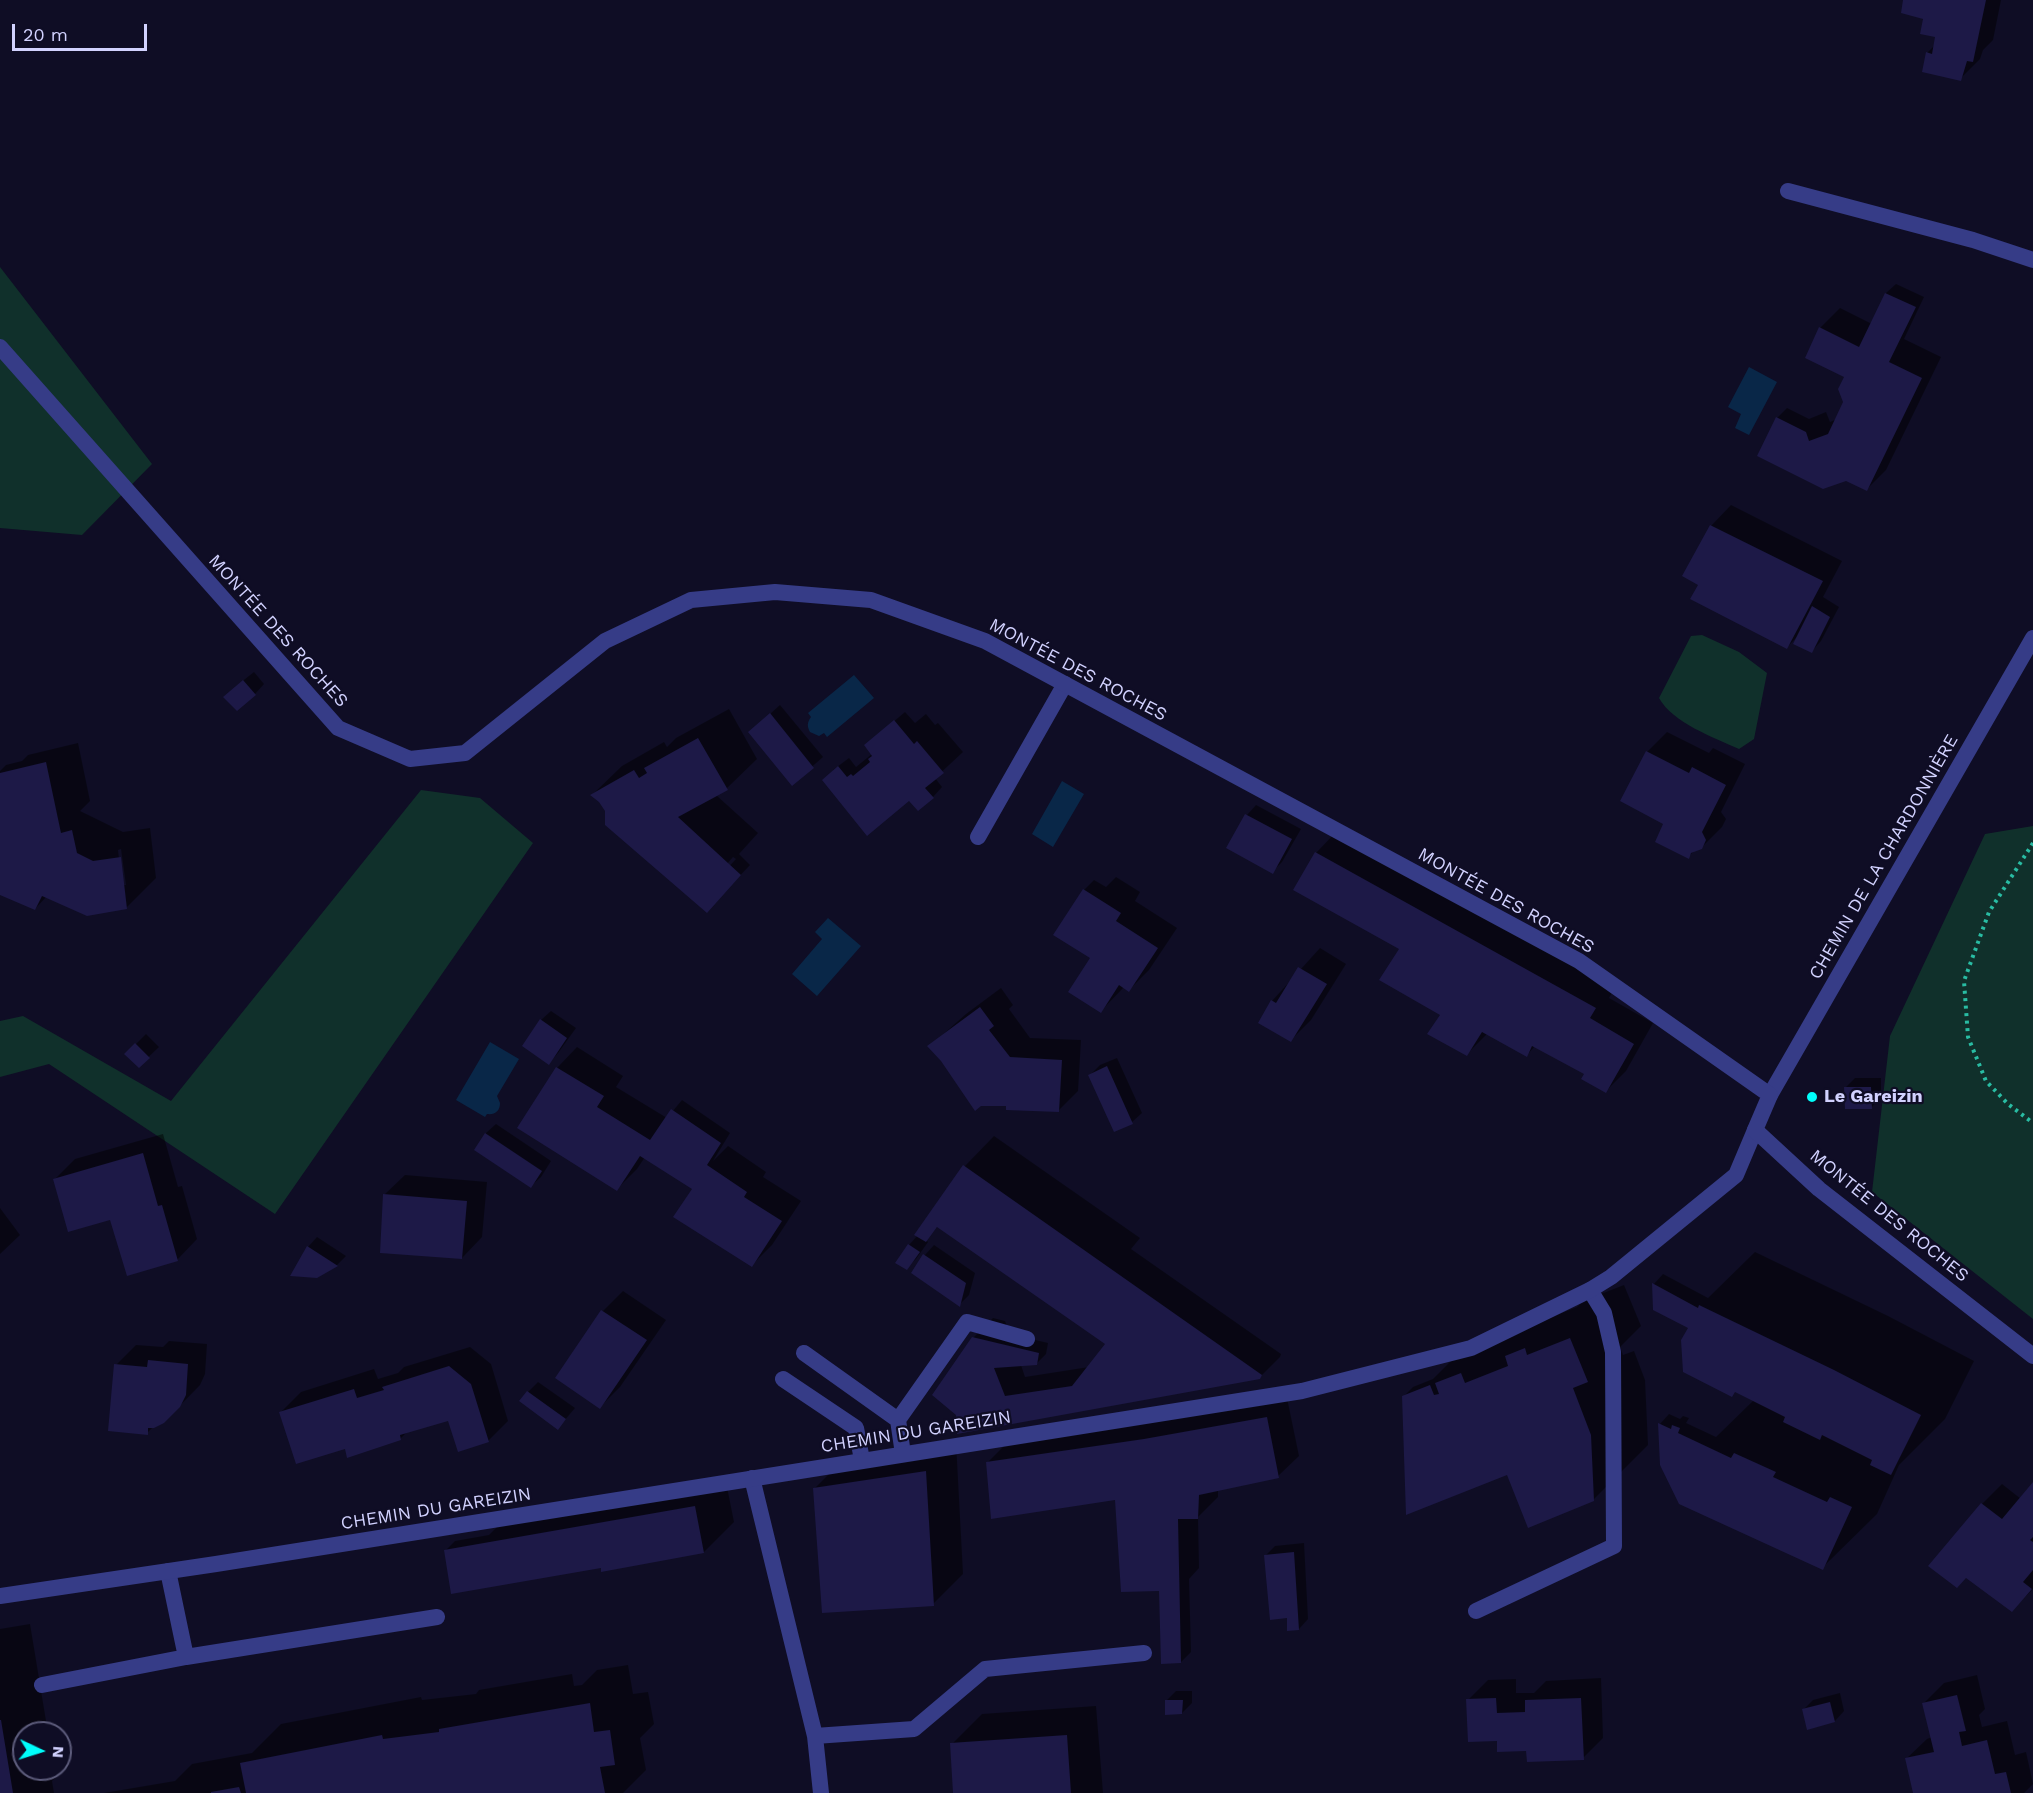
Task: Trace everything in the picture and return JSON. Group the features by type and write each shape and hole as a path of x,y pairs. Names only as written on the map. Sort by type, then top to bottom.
{"street":[{"path":"1788,191 1974,240 2033,260"},
{"name":"MONTÉE DES ROCHES","path":"0,347 338,728 410,759 465,753 606,641 691,600 776,592 871,600 985,641 1579,961 1770,1095"},
{"name":"CHEMIN DE LA CHARDONNIÈRE","path":"1770,1095 2033,638"},
{"path":"978,837 1065,684"},
{"path":"1755,1130 1770,1095"},
{"name":"MONTÉE DES ROCHES","path":"1755,1130 1819,1189 2033,1356"},
{"name":"CHEMIN DU GAREIZIN","path":"0,1596 1302,1391 1471,1348 1590,1290 1611,1277 1736,1175 1755,1130"},
{"path":"1476,1611 1614,1546 1613,1352 1604,1313 1590,1290"},
{"path":"903,1454 898,1420 967,1322 1027,1339"},
{"path":"804,1353 898,1420"},
{"path":"783,1379 856,1428 862,1461"},
{"path":"752,1478 815,1736 821,1793"},
{"path":"168,1571 186,1657"},
{"path":"42,1685 186,1657 437,1617"},
{"path":"815,1736 914,1729 984,1669 1144,1653"}],"path":[{"path":"2033,843 1989,912 1964,981 1968,1037 1986,1081 2008,1104 2033,1123"}],"green space":[{"path":"0,267 152,464 82,535 0,528"},
{"path":"1702,635 1739,652 1767,673 1754,739 1739,749 1684,722 1665,707 1659,698 1691,636"},
{"path":"421,790 480,798 533,843 275,1214 49,1064 0,1077 0,1021 23,1016 171,1101"},
{"path":"2033,826 2033,1319 1872,1192 1890,1036 1985,834"}],"water":[{"path":"1749,367 1777,382 1749,435 1735,428 1741,414 1728,407"},
{"path":"854,675 874,698 827,737 824,733 819,736 810,732 808,724 811,717 808,713"},
{"path":"1062,781 1084,794 1053,847 1032,834"},
{"path":"828,918 861,946 817,996 792,974 822,939 815,932"},
{"path":"490,1042 519,1059 497,1096 500,1103 498,1110 485,1117 456,1100"}],"building":[{"path":"1903,0 1986,0 1973,62 1967,61 1961,81 1922,72 1926,52 1932,54 1935,37 1920,34 1923,19 1901,13"},
{"path":"1885,293 1916,307 1889,362 1922,378 1867,491 1846,481 1823,489 1757,456 1776,417 1806,432 1809,441 1828,434 1843,402 1838,389 1844,377 1805,358 1819,327 1859,347"},
{"path":"1710,525 1823,581 1787,649 1690,599 1698,585 1682,576"},
{"path":"1812,606 1830,617 1812,653 1793,644"},
{"path":"243,680 256,695 237,711 223,697"},
{"path":"770,713 814,768 792,786 748,732"},
{"path":"894,720 914,744 917,741 944,773 925,788 934,798 918,811 909,801 867,836 822,780 838,766 847,777 851,774 853,776 870,762 868,759 872,756 864,745"},
{"path":"698,738 728,790 678,817 741,875 707,913 605,825 605,811 590,795 634,770 639,778 647,773 644,768"},
{"path":"1646,751 1689,773 1692,767 1726,785 1702,832 1706,840 1702,849 1691,853 1689,859 1655,842 1663,824 1620,801"},
{"path":"46,762 61,833 72,830 77,853 93,861 121,857 127,909 87,916 42,896 35,910 0,895 0,773"},
{"path":"1245,814 1292,839 1273,874 1226,848"},
{"path":"1315,852 1596,1008 1590,1018 1634,1044 1606,1093 1581,1079 1584,1074 1532,1046 1527,1057 1482,1032 1467,1056 1427,1034 1440,1015 1379,980 1399,949 1293,890"},
{"path":"1083,889 1121,913 1116,921 1158,948 1129,992 1119,985 1101,1013 1068,992 1090,958 1053,935"},
{"path":"1298,967 1327,984 1291,1042 1258,1023 1271,1000 1276,1003"},
{"path":"980,1007 994,1026 989,1030 1010,1057 1062,1060 1059,1112 1006,1110 1006,1106 981,1106 975,1111 941,1061 927,1046"},
{"path":"540,1019 567,1038 549,1065 522,1046"},
{"path":"135,1043 150,1058 139,1068 124,1054"},
{"path":"1107,1066 1133,1124 1114,1132 1088,1075"},
{"path":"556,1067 604,1096 597,1107 650,1140 671,1109 721,1143 707,1165 747,1192 744,1197 782,1221 752,1267 673,1217 692,1189 640,1156 617,1191 517,1128"},
{"path":"1844,1087 1871,1087 1872,1109 1845,1109"},
{"path":"485,1133 542,1171 531,1188 474,1150"},
{"path":"143,1153 158,1206 162,1205 178,1261 127,1276 110,1220 68,1232 53,1179"},
{"path":"963,1165 1262,1375 1260,1379 957,1434 956,1415 932,1395 972,1337 1039,1353 1037,1365 994,1368 1005,1396 1072,1386 1105,1344 937,1227 926,1242 914,1235"},
{"path":"383,1194 467,1201 462,1259 380,1253"},
{"path":"908,1244 920,1252 907,1270 895,1263"},
{"path":"307,1246 338,1266 317,1278 290,1276"},
{"path":"923,1254 966,1283 960,1307 911,1273"},
{"path":"1652,1283 1698,1308 1699,1305 1921,1415 1891,1475 1870,1465 1872,1460 1822,1435 1820,1440 1783,1422 1785,1417 1735,1392 1732,1397 1683,1372 1681,1340 1688,1328 1653,1310"},
{"path":"601,1310 647,1340 600,1409 555,1378"},
{"path":"1570,1338 1588,1382 1573,1388 1591,1435 1594,1501 1528,1528 1507,1475 1406,1515 1402,1396 1430,1385 1434,1395 1439,1394 1435,1383 1461,1373 1465,1383 1508,1366 1505,1356 1525,1348 1527,1355"},
{"path":"148,1360 188,1364 186,1395 180,1407 164,1423 148,1428 148,1435 108,1431 114,1364 147,1367"},
{"path":"449,1366 471,1384 489,1442 458,1452 448,1421 400,1435 401,1440 347,1458 345,1449 296,1464 279,1412 354,1389 357,1398 384,1390 382,1387"},
{"path":"527,1391 566,1419 558,1430 519,1401"},
{"path":"1267,1417 1279,1478 1199,1495 1198,1519 1178,1519 1181,1663 1161,1664 1159,1591 1121,1592 1115,1500 991,1519 986,1462 1144,1439"},
{"path":"1658,1423 1671,1429 1672,1425 1680,1428 1678,1433 1731,1458 1734,1453 1776,1472 1773,1477 1827,1502 1830,1497 1852,1507 1823,1570 1679,1504 1660,1465"},
{"path":"926,1471 934,1606 822,1613 813,1488"},
{"path":"2033,1482 2033,1537 2030,1540 2033,1542 2033,1570 2023,1582 2032,1589 2012,1612 1966,1578 1957,1588 1928,1566 1981,1503 2002,1519"},
{"path":"695,1506 704,1553 601,1572 601,1568 451,1594 444,1550"},
{"path":"1294,1552 1299,1630 1287,1631 1287,1618 1270,1620 1264,1555"},
{"path":"1957,1695 1966,1731 1959,1732 1962,1746 1987,1740 1995,1774 2006,1772 2011,1793 1913,1793 1905,1758 1934,1752 1922,1703"},
{"path":"1496,1698 1497,1713 1525,1712 1525,1700 1581,1698 1584,1760 1527,1762 1526,1751 1497,1752 1497,1741 1468,1742 1466,1699"},
{"path":"1165,1700 1183,1700 1182,1714 1165,1715"},
{"path":"1830,1702 1835,1722 1807,1730 1802,1709"},
{"path":"590,1703 594,1732 610,1730 615,1765 600,1767 605,1793 246,1793 240,1763 382,1735 383,1739 439,1732 439,1729"},
{"path":"1,1720 13,1793 0,1793"},
{"path":"1067,1735 1071,1793 953,1793 950,1743"},
{"path":"239,1787 241,1793 211,1793 211,1792"}],"place":[{"name":"Le Gareizin","path":"1812,1097"}]}
